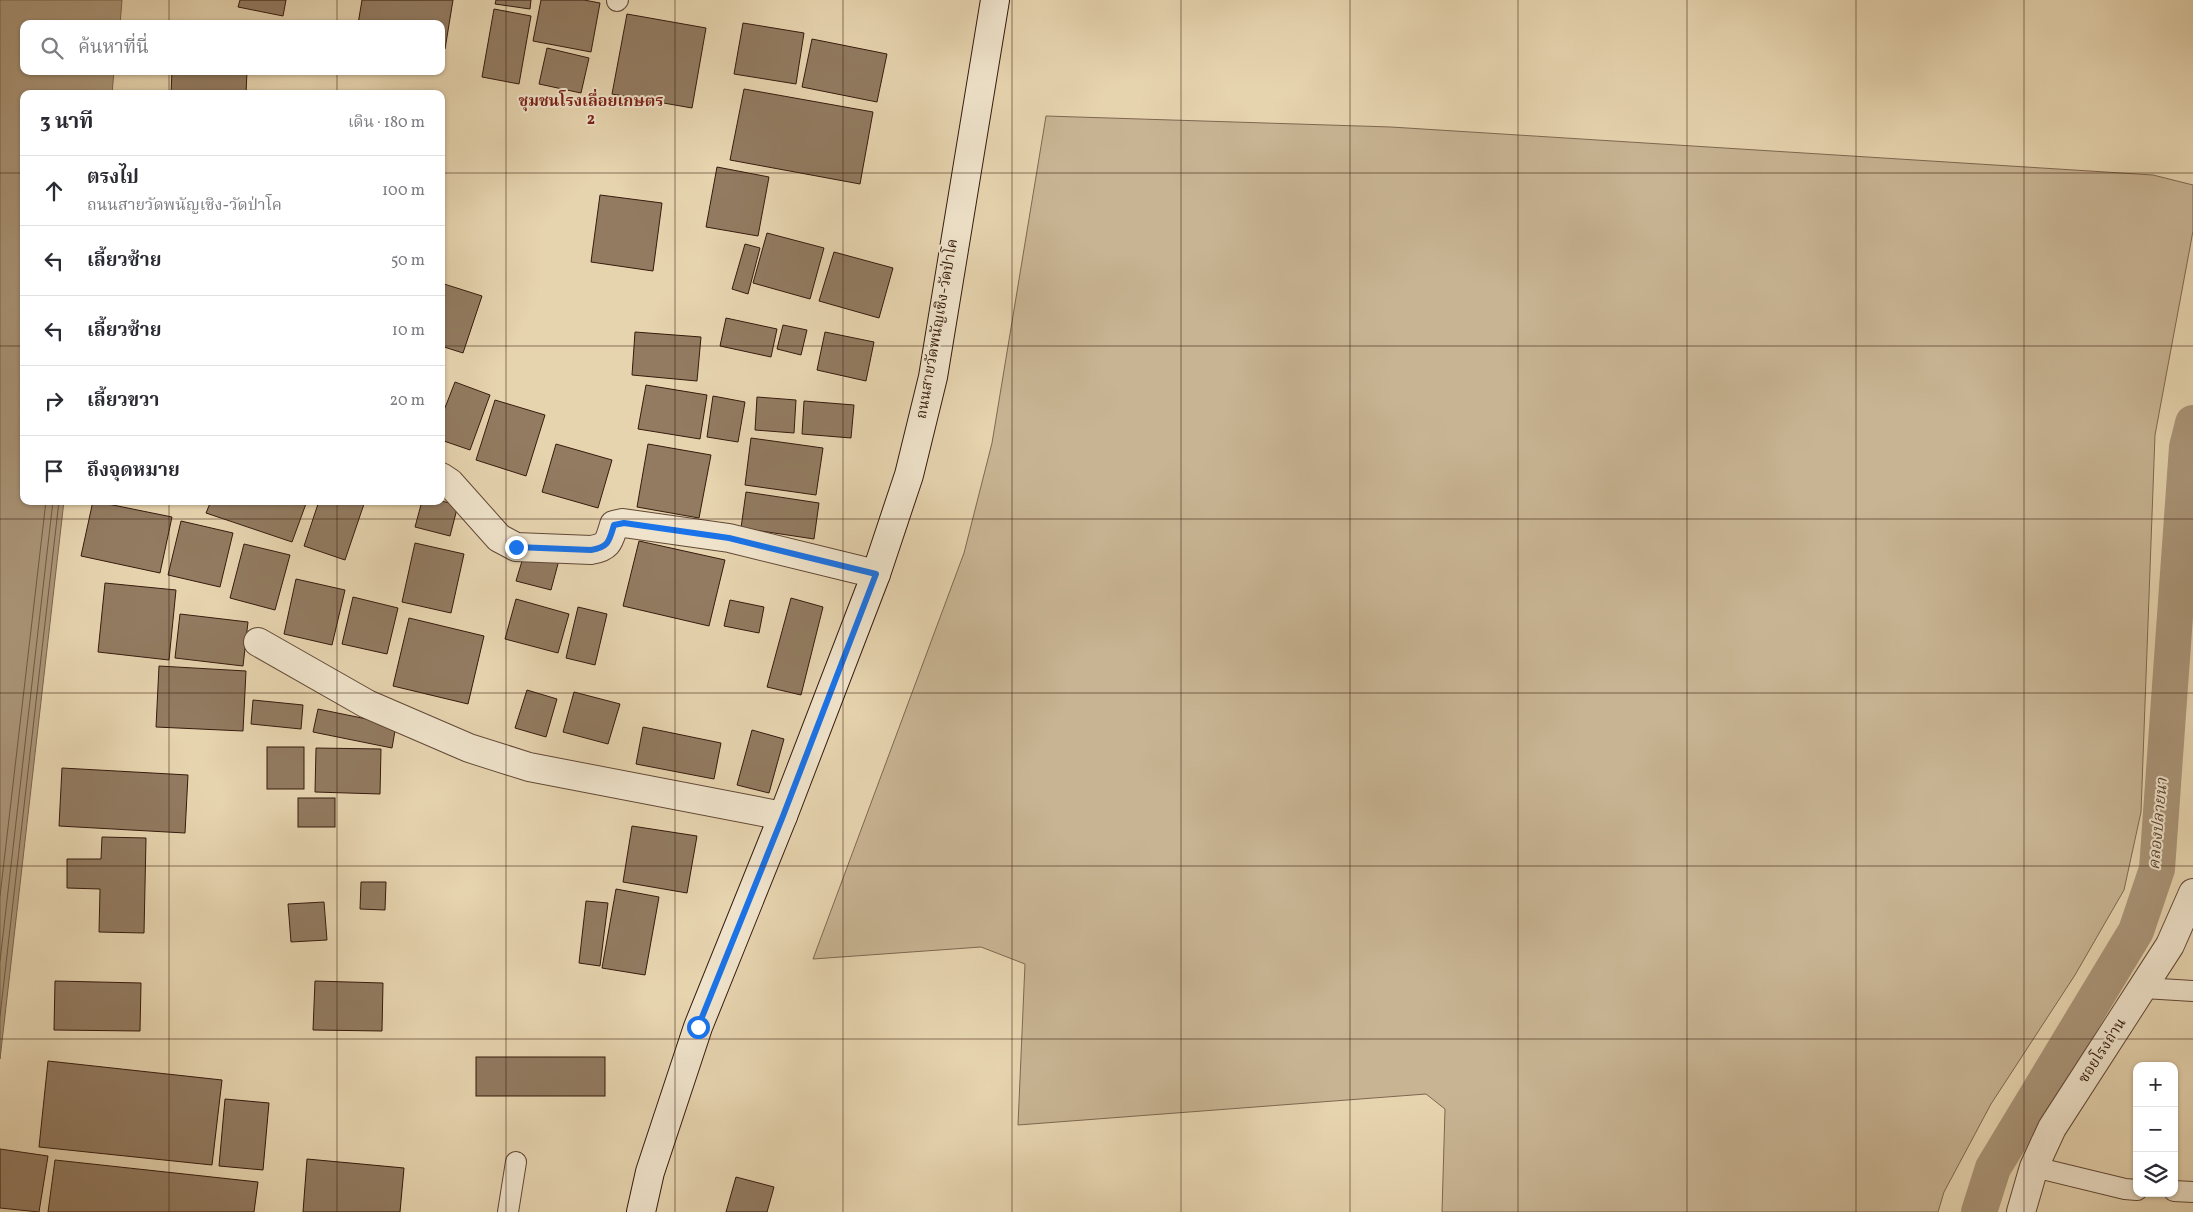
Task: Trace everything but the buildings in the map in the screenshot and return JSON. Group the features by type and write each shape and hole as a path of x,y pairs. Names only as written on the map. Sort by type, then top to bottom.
{"street":[{"name":"ถนนสายวัดพนัญเชิง-วัดป่าโค","path":"641,1212 650,1172 698,1027 783,816 876,574 909,474 933,377 995,0"},
{"path":"445,480 499,538 516,547 602,549 608,544 614,525 624,523 729,538 876,574"},
{"path":"258,642 367,704 469,748 529,767 783,816"},
{"name":"ซอยโรงถ่าน","path":"2022,1212 2034,1167 2052,1128 2170,945 2193,894"}],"lane":[{"path":"2144,988 2193,991"},
{"path":"508,1212 516,1162"},
{"path":"2034,1167 2133,1190"},
{"path":"2178,1191 2193,1192"}],"shaded area":[{"path":"1046,116 1391,127 2153,175 2193,185 2193,231 2155,435 2141,812 2124,890 2075,975 1991,1104 1944,1192 1938,1212 1442,1212 1445,1109 1426,1094 1018,1125 1025,964 981,947 813,959 964,553 992,443"}],"water":[{"path":"0,0 122,0 120,20 20,20 20,75 114,75 112,90 20,90 20,505 64,505 0,1059"}],"waterway":[{"name":"คลองปลายนา","path":"1979,1212 1993,1168 2136,931 2157,869 2187,447 2193,423"}],"district":[{"name":"ชุมชนโรงเลื่อยเกษตร 2","path":"591,111"}],"route":[{"path":"516,547 602,549 608,544 614,525 624,523 729,538 876,574 783,816 698,1027"}]}
